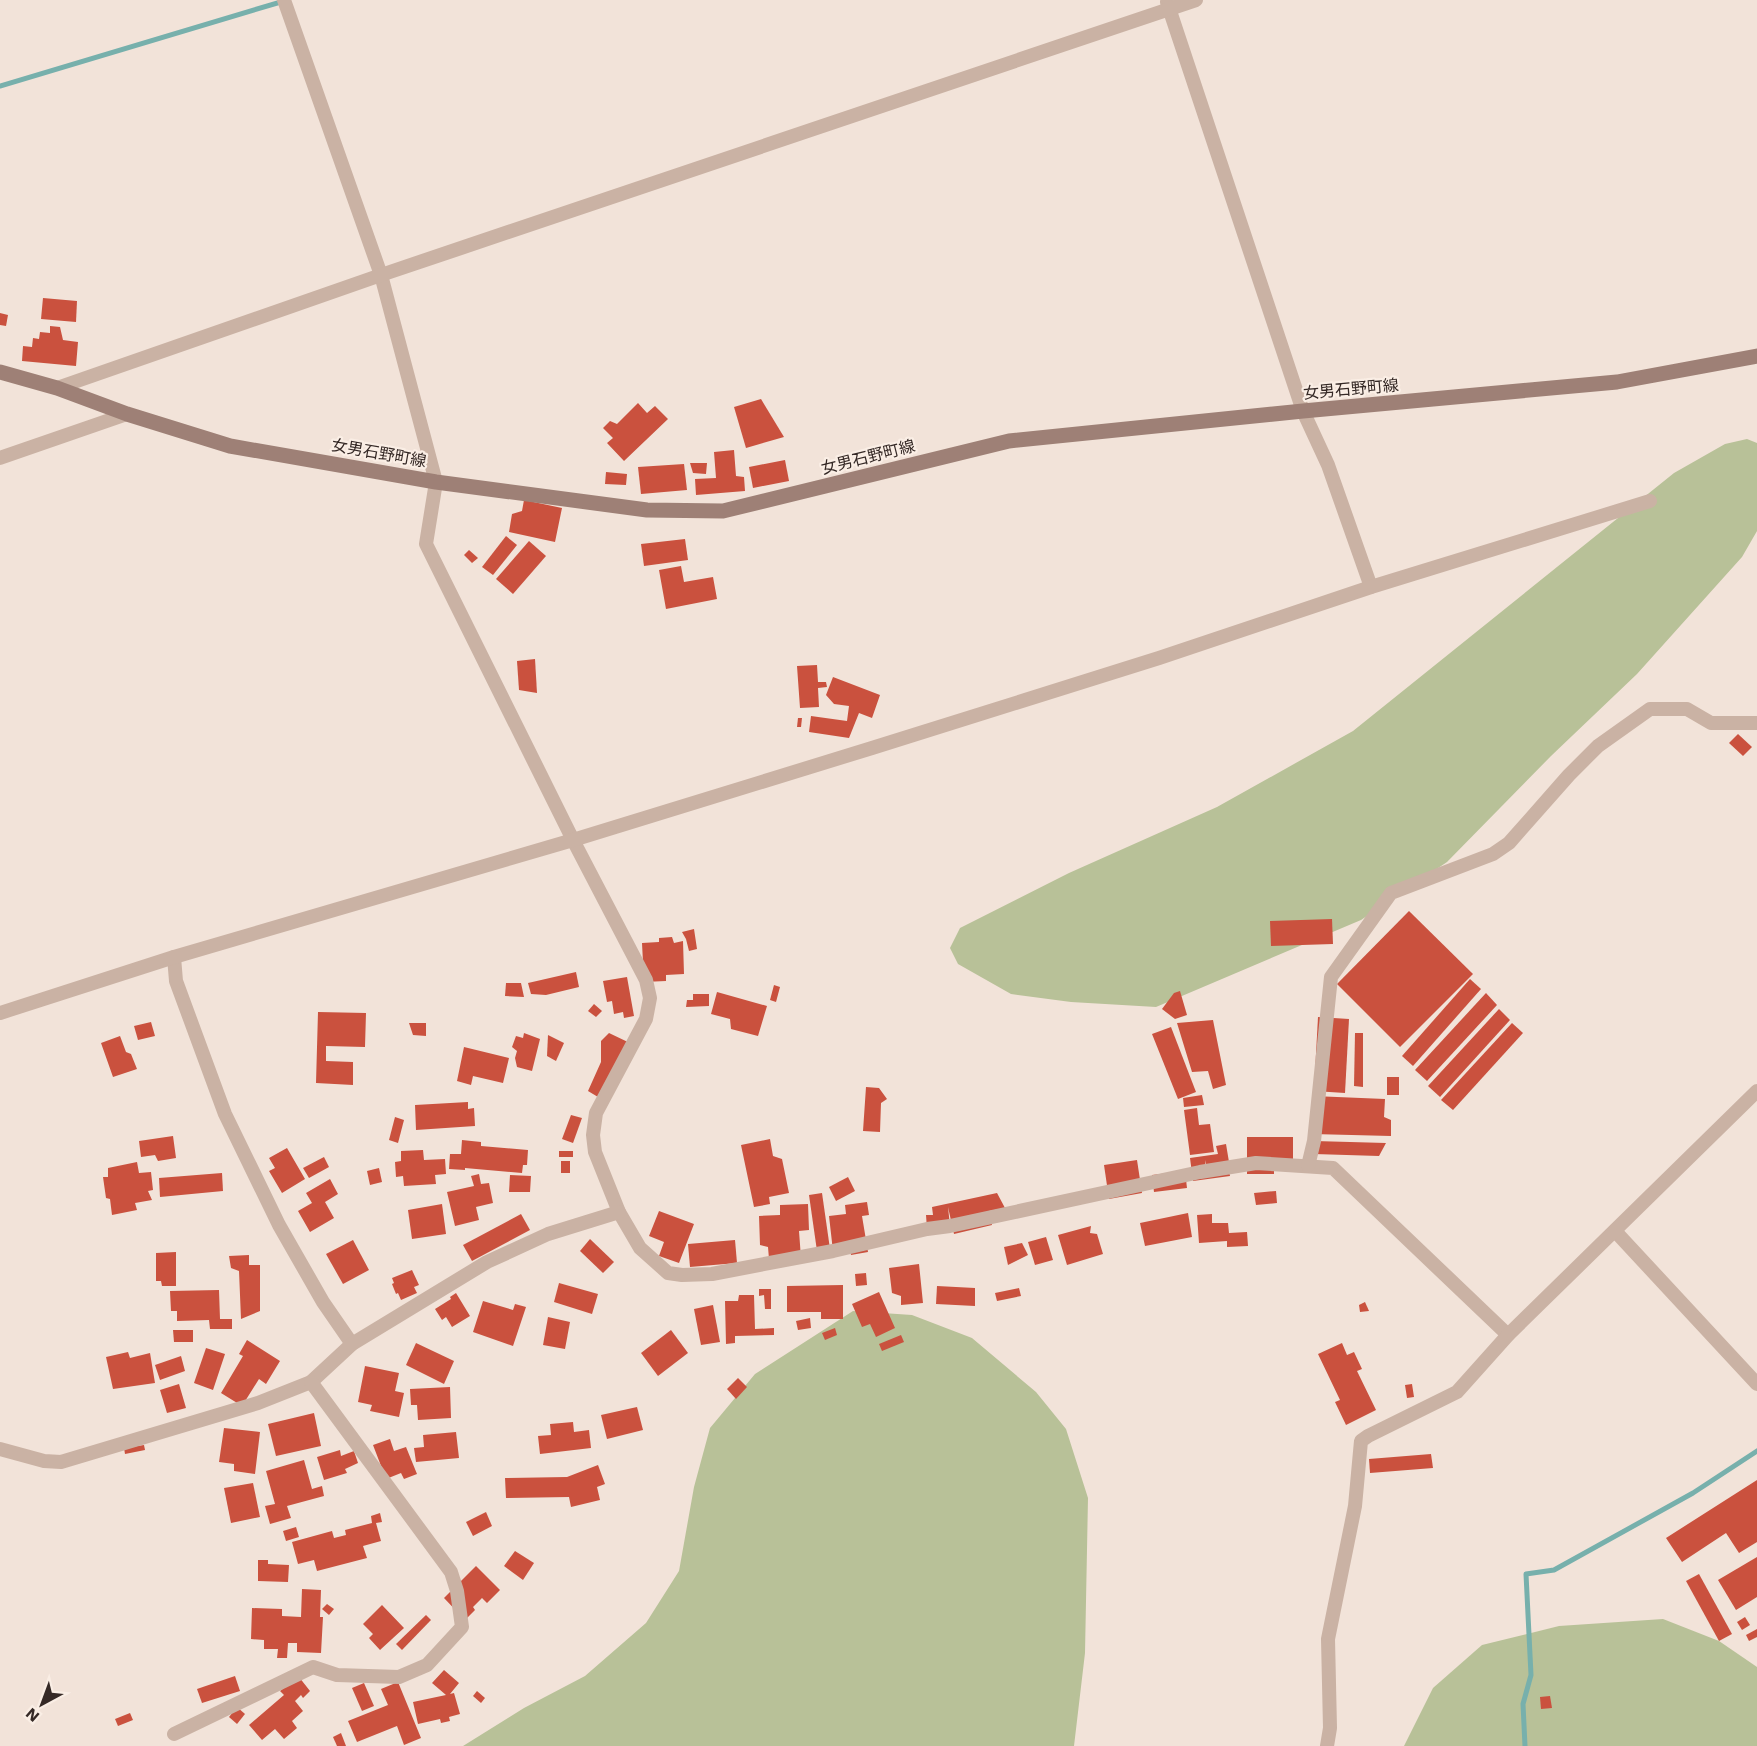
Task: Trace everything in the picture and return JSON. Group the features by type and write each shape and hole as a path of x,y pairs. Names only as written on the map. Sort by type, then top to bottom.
{"main road":[{"name":"女男石野町線","path":"0,372 57,388 127,414 230,446 436,482 647,510 723,511 1009,441 1617,382 1754,354"}],"street":[{"path":"284,0 381,275 436,482 426,544 645,980 650,998 646,1019 596,1113 593,1135 595,1152 619,1212 640,1248 668,1273 712,1274 834,1251 927,1229 1200,1172 1256,1163 1333,1168 1508,1335"},
{"path":"57,388 1168,4 1196,0"},
{"path":"1168,4 1303,411 1328,465 1371,587"},
{"path":"0,458 127,414"},
{"path":"0,1012 174,957 573,840 1159,658 1371,587 1650,501"},
{"path":"1308,1166 1314,1141 1331,977 1391,893 1493,854 1509,843 1598,746 1650,709 1687,709 1711,723 1757,723"},
{"path":"174,957 176,981 225,1114 279,1225 323,1302 352,1344"},
{"path":"1327,1746 1330,1728 1328,1639 1355,1506 1361,1441 1457,1392 1508,1335 1757,1091"},
{"path":"0,1449 44,1461 61,1462 258,1403 311,1382 352,1344 486,1262 548,1234 619,1212"},
{"path":"1615,1231 1757,1384"},
{"path":"174,1734 313,1667 337,1675 399,1677 427,1665 462,1627 457,1591 451,1572 311,1382"}],"green space":[{"path":"1747,439 1757,443 1757,531 1742,557 1637,674 1551,756 1447,862 1361,920 1156,1007 1071,1002 1011,994 958,964 950,948 960,928 1069,873 1217,807 1353,731 1674,473 1725,444"},
{"path":"853,1311 912,1315 972,1338 1036,1392 1066,1429 1088,1498 1085,1653 1074,1746 463,1746 524,1708 585,1676 646,1623 679,1571 694,1487 710,1428 755,1374"},
{"path":"1663,1619 1719,1641 1757,1667 1757,1746 1404,1746 1433,1688 1482,1645 1559,1626"}],"building":[{"path":"43,298 77,301 76,322 41,319"},
{"path":"0,313 8,315 6,326 0,325"},
{"path":"50,326 60,327 63,340 78,342 76,366 22,361 23,346 32,347 33,338 39,339 40,332 50,333"},
{"path":"761,399 784,437 746,448 734,407"},
{"path":"638,403 647,413 655,406 668,419 624,461 607,443 613,438 603,428 610,421 617,424"},
{"path":"734,450 736,476 744,477 745,491 696,495 695,479 716,478 714,452"},
{"path":"785,460 789,481 753,488 749,467"},
{"path":"690,463 707,463 706,474 693,473"},
{"path":"684,464 687,490 641,494 638,467"},
{"path":"606,472 627,474 626,485 605,484"},
{"path":"524,500 562,508 555,542 509,532 512,514 522,511"},
{"path":"506,536 517,545 493,575 482,567"},
{"path":"685,539 688,560 644,566 641,544"},
{"path":"529,541 546,556 513,594 496,579"},
{"path":"469,550 478,558 472,563 464,555"},
{"path":"681,566 684,582 713,577 717,599 666,609 659,570"},
{"path":"535,659 537,693 519,690 517,661"},
{"path":"817,665 818,682 826,682 827,687 818,688 819,707 800,708 797,666"},
{"path":"833,677 880,695 872,718 859,713 849,738 809,732 811,716 847,721 849,706 834,704 826,695"},
{"path":"798,718 802,718 801,727 797,727"},
{"path":"1738,734 1752,747 1743,756 1729,743"},
{"path":"1409,911 1473,974 1400,1047 1337,984"},
{"path":"1332,919 1333,944 1271,946 1270,921"},
{"path":"694,929 697,949 689,951 682,932"},
{"path":"672,937 674,943 683,941 684,974 666,975 666,981 644,982 642,943 659,942 659,938"},
{"path":"576,972 579,987 546,995 531,994 528,983"},
{"path":"627,977 634,1016 624,1018 623,1012 614,1014 612,1001 607,1002 603,981"},
{"path":"1470,979 1481,989 1413,1066 1402,1056"},
{"path":"506,983 521,983 524,997 505,996"},
{"path":"774,985 780,987 776,1002 770,1000"},
{"path":"1180,991 1187,1015 1175,1019 1162,1009 1174,993"},
{"path":"717,992 767,1006 758,1036 731,1029 730,1019 711,1014"},
{"path":"1486,993 1497,1005 1427,1081 1415,1070"},
{"path":"693,994 709,994 709,1006 686,1007 687,1000 693,1000"},
{"path":"594,1004 602,1011 596,1017 588,1011"},
{"path":"1499,1009 1510,1020 1440,1097 1428,1086"},
{"path":"318,1012 366,1013 365,1047 326,1046 326,1061 353,1062 353,1085 316,1083"},
{"path":"1318,1017 1349,1019 1345,1093 1314,1091"},
{"path":"1213,1020 1226,1085 1213,1089 1208,1071 1192,1072 1177,1023"},
{"path":"151,1022 155,1036 138,1040 134,1026"},
{"path":"409,1023 426,1023 426,1036 413,1035"},
{"path":"1512,1023 1523,1033 1453,1110 1441,1100"},
{"path":"1171,1027 1196,1092 1178,1099 1152,1034"},
{"path":"524,1033 540,1039 532,1071 517,1067 515,1058 517,1051 512,1047 516,1036 523,1038"},
{"path":"609,1033 632,1044 598,1097 588,1091 601,1062 601,1041"},
{"path":"1355,1033 1363,1033 1363,1087 1354,1086"},
{"path":"548,1035 564,1043 556,1061 547,1056"},
{"path":"120,1036 126,1052 131,1054 137,1069 113,1077 101,1043"},
{"path":"464,1047 509,1058 503,1083 473,1076 471,1085 457,1081"},
{"path":"1387,1077 1399,1077 1399,1095 1387,1095"},
{"path":"866,1087 879,1088 887,1099 881,1103 880,1132 863,1131"},
{"path":"1202,1095 1204,1105 1184,1107 1183,1098"},
{"path":"1313,1096 1385,1099 1384,1117 1391,1120 1391,1136 1312,1134"},
{"path":"468,1102 468,1109 474,1108 475,1126 416,1130 415,1105"},
{"path":"1197,1108 1199,1125 1210,1124 1214,1152 1190,1155 1184,1110"},
{"path":"571,1115 582,1118 573,1143 562,1139"},
{"path":"395,1117 404,1120 398,1143 389,1140"},
{"path":"173,1136 176,1158 158,1161 155,1155 141,1157 139,1141"},
{"path":"1247,1137 1293,1137 1293,1169 1274,1169 1274,1174 1247,1174"},
{"path":"770,1139 773,1156 782,1159 789,1193 769,1197 770,1204 754,1207 741,1145"},
{"path":"462,1140 481,1142 481,1146 528,1150 527,1165 523,1165 522,1173 465,1168 465,1170 449,1169 450,1154 461,1154"},
{"path":"1314,1141 1386,1143 1379,1156 1314,1154"},
{"path":"1226,1144 1229,1162 1206,1166 1205,1160 1205,1168 1228,1165 1230,1176 1193,1181 1190,1158 1218,1154 1216,1146"},
{"path":"287,1148 305,1179 282,1193 269,1171 275,1168 269,1158"},
{"path":"423,1150 424,1160 445,1159 446,1174 435,1175 436,1184 404,1186 403,1176 396,1177 395,1162 401,1161 401,1151"},
{"path":"559,1151 573,1151 573,1157 559,1157"},
{"path":"324,1157 329,1167 309,1178 303,1168"},
{"path":"1137,1160 1142,1193 1109,1199 1104,1165"},
{"path":"561,1161 570,1161 570,1173 561,1173"},
{"path":"137,1162 139,1173 151,1172 153,1190 148,1191 152,1200 135,1203 137,1210 112,1215 110,1199 106,1198 103,1177 108,1177 108,1168"},
{"path":"379,1168 382,1182 370,1185 367,1171"},
{"path":"1185,1171 1187,1188 1154,1192 1152,1175"},
{"path":"222,1173 223,1191 160,1197 159,1178"},
{"path":"479,1174 481,1184 489,1183 493,1203 476,1207 479,1220 455,1226 447,1192 474,1186 471,1176"},
{"path":"510,1175 531,1176 530,1192 509,1192"},
{"path":"848,1177 855,1191 836,1201 829,1187"},
{"path":"330,1179 338,1194 325,1202 334,1218 310,1232 298,1211 312,1203 306,1193"},
{"path":"1276,1191 1277,1203 1256,1205 1254,1193"},
{"path":"822,1193 831,1256 818,1258 809,1195"},
{"path":"997,1193 1005,1208 989,1211 992,1225 954,1234 948,1207 950,1226 927,1229 926,1215 933,1215 932,1207"},
{"path":"867,1202 869,1215 862,1216 868,1252 851,1255 850,1248 833,1251 829,1216 846,1214 845,1205"},
{"path":"442,1204 446,1234 412,1239 408,1210"},
{"path":"808,1204 809,1230 799,1231 801,1258 769,1259 768,1247 760,1245 759,1216 780,1215 780,1205"},
{"path":"659,1211 694,1224 679,1263 659,1256 664,1242 649,1236"},
{"path":"1188,1213 1192,1237 1145,1246 1140,1223"},
{"path":"521,1214 530,1230 472,1261 463,1245"},
{"path":"1212,1214 1212,1223 1228,1223 1229,1233 1247,1232 1248,1246 1227,1247 1227,1241 1199,1243 1197,1215"},
{"path":"1091,1226 1090,1233 1097,1234 1103,1254 1067,1265 1058,1235"},
{"path":"1046,1237 1053,1260 1035,1265 1028,1242"},
{"path":"590,1239 614,1262 603,1273 580,1251"},
{"path":"353,1240 369,1270 343,1284 326,1254"},
{"path":"735,1240 737,1263 690,1267 688,1244"},
{"path":"1022,1243 1028,1255 1008,1265 1004,1247"},
{"path":"176,1252 176,1286 162,1286 161,1281 156,1281 156,1253"},
{"path":"249,1255 249,1265 260,1265 260,1311 241,1319 239,1271 231,1268 229,1256"},
{"path":"919,1264 923,1303 901,1305 901,1296 892,1293 889,1268"},
{"path":"412,1270 419,1285 414,1287 417,1293 401,1300 398,1293 396,1294 392,1278"},
{"path":"866,1273 867,1285 856,1286 855,1274"},
{"path":"559,1283 598,1294 592,1314 554,1302"},
{"path":"843,1285 843,1319 821,1319 821,1312 787,1312 787,1286"},
{"path":"937,1286 975,1288 975,1306 936,1304"},
{"path":"1019,1288 1021,1296 997,1301 995,1293"},
{"path":"759,1289 771,1289 771,1309 765,1309 764,1295 759,1296"},
{"path":"219,1290 220,1319 232,1319 232,1329 210,1329 209,1320 177,1321 177,1311 171,1311 170,1291"},
{"path":"879,1292 895,1328 876,1337 870,1324 862,1327 852,1304"},
{"path":"456,1293 470,1316 452,1327 446,1317 442,1320 435,1309"},
{"path":"739,1295 754,1295 755,1329 774,1328 774,1335 735,1336 735,1343 726,1344 725,1301 738,1301"},
{"path":"483,1301 513,1310 515,1304 526,1307 513,1346 473,1332"},
{"path":"1365,1302 1369,1311 1360,1312 1359,1305"},
{"path":"713,1305 720,1342 701,1345 694,1309"},
{"path":"548,1317 570,1322 565,1349 543,1345"},
{"path":"810,1318 811,1328 798,1330 796,1321"},
{"path":"835,1328 837,1335 825,1340 822,1333"},
{"path":"173,1330 193,1330 193,1342 174,1342"},
{"path":"671,1330 688,1353 658,1376 641,1353"},
{"path":"901,1335 904,1342 882,1351 879,1344"},
{"path":"247,1340 280,1361 266,1384 259,1379 242,1406 221,1393 243,1356 239,1354"},
{"path":"416,1343 454,1361 444,1384 406,1365"},
{"path":"1342,1343 1347,1355 1354,1352 1362,1369 1357,1371 1376,1410 1346,1425 1335,1402 1340,1400 1318,1354"},
{"path":"206,1348 225,1354 213,1390 194,1383"},
{"path":"128,1352 130,1358 150,1353 155,1383 113,1389 106,1357"},
{"path":"181,1356 185,1371 160,1380 155,1365"},
{"path":"365,1366 399,1373 395,1391 404,1393 399,1417 370,1411 372,1405 358,1402"},
{"path":"738,1378 747,1387 736,1399 727,1389"},
{"path":"179,1384 186,1408 167,1413 160,1390"},
{"path":"1412,1384 1414,1397 1407,1398 1405,1385"},
{"path":"450,1387 451,1418 418,1420 417,1405 411,1405 410,1389"},
{"path":"637,1407 643,1430 607,1439 601,1415"},
{"path":"314,1413 321,1446 276,1456 268,1424"},
{"path":"573,1422 574,1432 589,1430 591,1448 540,1454 538,1436 551,1435 550,1424"},
{"path":"224,1428 260,1432 255,1474 234,1471 234,1464 219,1462"},
{"path":"456,1432 459,1458 416,1462 414,1448 424,1447 423,1435"},
{"path":"390,1439 394,1451 406,1447 417,1474 404,1479 401,1473 386,1479 373,1445"},
{"path":"144,1445 145,1450 125,1454 124,1448"},
{"path":"340,1450 341,1456 354,1451 358,1463 345,1469 347,1473 324,1480 317,1457"},
{"path":"1431,1454 1433,1468 1370,1473 1369,1459"},
{"path":"304,1460 312,1489 322,1486 324,1496 287,1506 291,1518 270,1524 265,1506 275,1504 266,1471"},
{"path":"598,1465 605,1484 597,1487 600,1500 571,1507 569,1497 506,1498 505,1478 567,1477"},
{"path":"1757,1480 1757,1542 1739,1553 1726,1533 1682,1562 1666,1538"},
{"path":"253,1483 260,1517 231,1523 224,1488"},
{"path":"486,1512 492,1526 473,1536 466,1522"},
{"path":"380,1513 382,1522 376,1523 381,1541 363,1546 367,1558 317,1571 314,1560 298,1564 292,1542 332,1531 334,1538 346,1535 345,1530 372,1523 371,1516"},
{"path":"296,1527 299,1537 286,1541 283,1531"},
{"path":"515,1551 534,1563 523,1580 504,1566"},
{"path":"1757,1557 1757,1597 1736,1610 1718,1580"},
{"path":"258,1560 268,1560 268,1564 289,1565 288,1582 258,1581"},
{"path":"476,1566 500,1590 487,1603 482,1598 465,1620 444,1598"},
{"path":"1699,1574 1732,1634 1719,1641 1686,1581"},
{"path":"302,1589 321,1590 320,1617 323,1617 321,1653 297,1652 297,1643 288,1643 287,1658 277,1658 278,1649 264,1649 264,1640 251,1639 252,1608 282,1609 282,1616 301,1617"},
{"path":"327,1604 334,1609 329,1615 322,1609"},
{"path":"382,1605 404,1628 380,1650 369,1638 373,1634 363,1624"},
{"path":"426,1615 431,1620 402,1650 396,1644"},
{"path":"1745,1617 1750,1625 1742,1630 1737,1622"},
{"path":"1757,1629 1757,1637 1749,1641 1746,1635"},
{"path":"444,1670 459,1683 450,1694 454,1693 460,1714 449,1717 450,1721 441,1723 440,1719 418,1724 413,1702 446,1695 432,1683"},
{"path":"235,1676 240,1691 202,1703 197,1689"},
{"path":"299,1677 310,1691 303,1698 301,1695 295,1701 303,1711 292,1721 297,1728 284,1739 275,1729 262,1740 249,1725 284,1695 280,1691"},
{"path":"398,1682 421,1738 404,1745 397,1726 357,1742 348,1721 388,1705 381,1689"},
{"path":"364,1683 374,1706 362,1711 352,1688"},
{"path":"477,1691 485,1698 481,1703 473,1696"},
{"path":"1550,1696 1552,1708 1541,1709 1540,1697"},
{"path":"237,1707 245,1714 237,1724 229,1717"},
{"path":"130,1713 133,1720 118,1726 115,1719"},
{"path":"341,1733 346,1746 337,1746 333,1737"}],"waterway":[{"path":"0,86 284,1"},
{"path":"1525,1746 1523,1704 1531,1675 1526,1574 1554,1570 1693,1493 1757,1451"}]}
